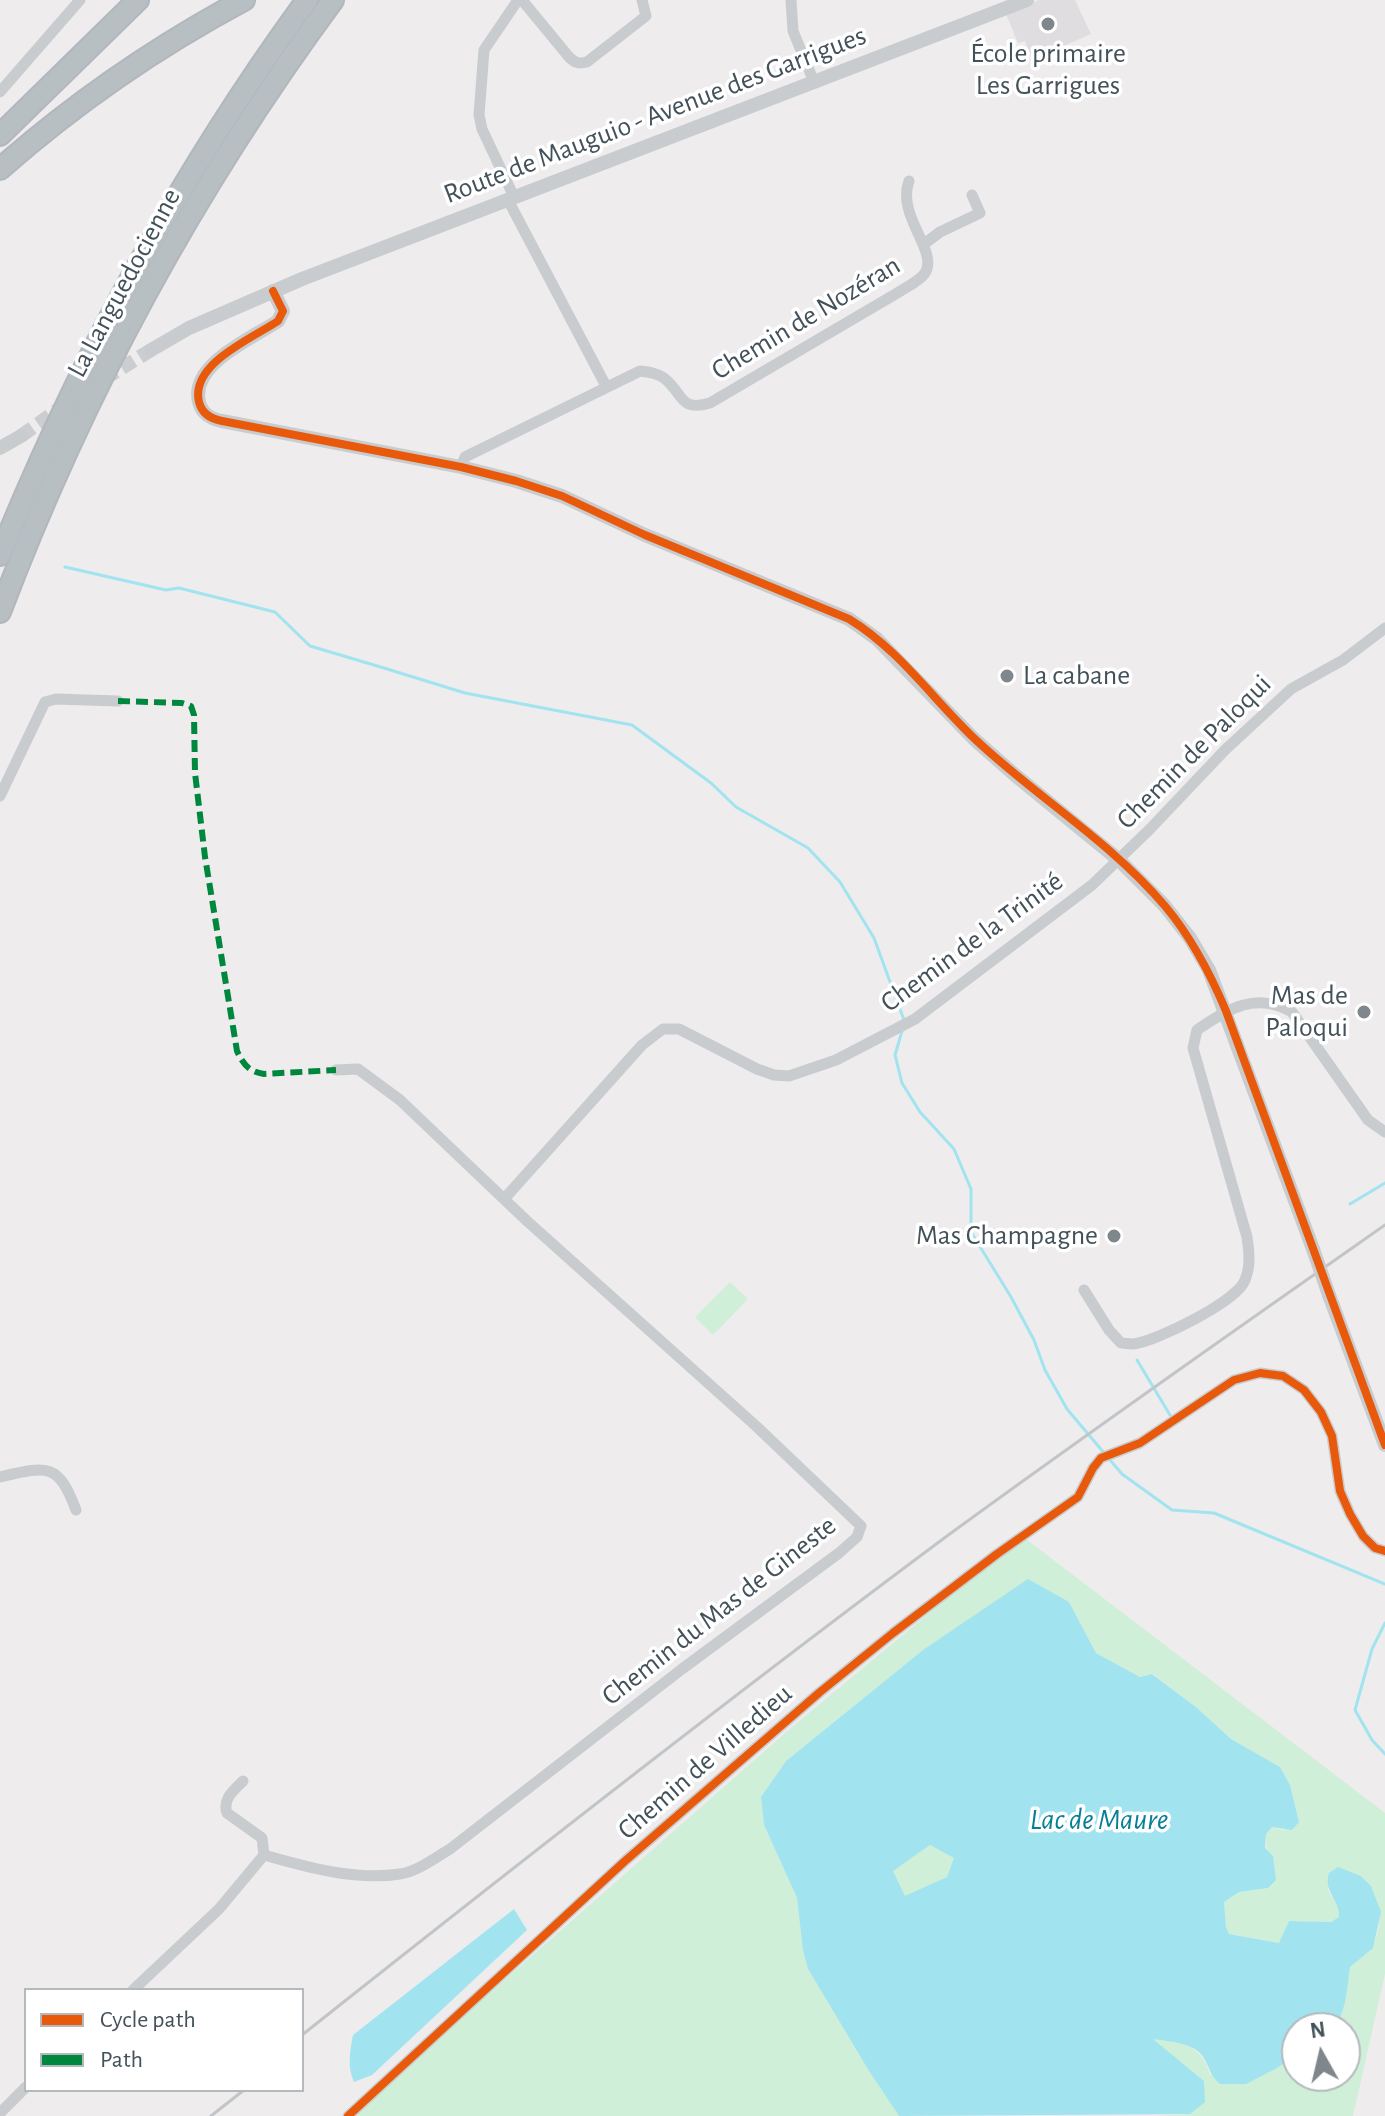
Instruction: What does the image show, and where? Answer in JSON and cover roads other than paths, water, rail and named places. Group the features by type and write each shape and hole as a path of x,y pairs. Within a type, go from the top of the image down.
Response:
{"highway":[{"path":"0,135 138,0"},
{"path":"0,169 117,76 244,0"},
{"name":"La Languedocienne","path":"0,555 53,433 133,274 230,113 307,0"},
{"name":"La Languedocienne","path":"0,612 72,441 158,273 245,127 333,0"}],"street":[{"path":"0,92 80,0"},
{"path":"606,386 511,198 482,129 479,115 484,50 520,0 569,57 581,64 646,16 642,0"},
{"path":"791,0 793,31 814,82"},
{"name":"Route de Mauguio - Avenue des Garrigues","path":"151,350 189,328 302,279 1027,0"},
{"name":"Chemin de Nozéran","path":"461,467 465,457 640,371 656,373 667,380 687,404 698,407 710,403 925,275 929,262 924,244 907,212 906,189 909,181"},
{"path":"924,244 940,232 980,213 972,195"},
{"path":"273,291 283,311 278,321 213,363 201,377 198,398 203,412 208,416 461,467 562,496 645,535 849,619 885,645 974,739 1119,860 1164,905 1190,938 1209,970 1226,1011 1385,1445"},
{"path":"0,448 21,436"},
{"name":"Chemin de Paloqui","path":"1119,860 1225,750 1291,689 1343,660 1385,628"},
{"path":"0,796 45,702 56,699 118,701"},
{"name":"Chemin de la Trinité","path":"505,1198 642,1045 663,1029 679,1029 774,1075 806,1073 915,1019 1092,885 1119,860"},
{"path":"1084,1290 1121,1343 1134,1344 1185,1324 1226,1302 1245,1283 1249,1259 1247,1237 1193,1048 1197,1030 1226,1011 1268,1001 1292,1012 1368,1120 1385,1132"},
{"path":"336,1070 358,1069 370,1077 400,1100 505,1198"},
{"name":"Chemin du Mas de Gineste","path":"264,1855 301,1866 371,1876 402,1874 421,1866 450,1849 857,1537 861,1526 812,1477 505,1198"},
{"name":"Chemin de Villedieu","path":"348,2116 625,1861 820,1692 997,1554 1078,1497 1093,1468 1105,1456 1140,1443 1234,1380 1260,1373 1283,1376 1304,1390 1321,1412 1332,1436 1340,1491 1350,1514 1363,1536 1375,1548 1385,1551"},
{"path":"0,1477 40,1469 59,1475 76,1510"},
{"path":"135,1988 219,1909 264,1855 262,1838 227,1813 224,1806 226,1799 243,1781"},
{"path":"0,2113 24,2089"}],"water":[{"name":"Lac de Maure","path":"1028,1579 1069,1602 1096,1653 1140,1677 1152,1674 1196,1707 1231,1739 1280,1767 1290,1785 1299,1822 1292,1830 1272,1827 1266,1834 1265,1848 1273,1856 1276,1880 1268,1888 1239,1892 1224,1902 1229,1934 1279,1943 1289,1921 1331,1922 1339,1917 1339,1911 1328,1880 1329,1873 1338,1867 1361,1876 1371,1886 1381,1912 1373,1948 1350,1967 1342,2012 1281,2012 1281,2065 1246,2084 1220,2084 1197,2051 1184,2044 1153,2039 1204,2081 1205,2102 1190,2114 899,2116 808,1969 797,1898 764,1825 761,1797 786,1761 923,1650","holes":["930,1845 954,1858 947,1877 905,1896 893,1871"]},
{"path":"514,1909 527,1930 372,2075 354,2082 350,2065 353,2035"}],"waterway":[{"path":"65,567 166,590 179,588 275,612 310,646 465,693 632,725 711,783 736,807 808,848 840,882 874,938 904,1020"},
{"path":"902,1031 895,1055 902,1083 920,1112 954,1149 971,1189 971,1232 1011,1297 1067,1409 1105,1454"},
{"path":"1350,1204 1385,1183"},
{"path":"1137,1360 1170,1415"},
{"path":"1110,1460 1122,1474 1172,1510 1214,1513 1385,1584"},
{"path":"1385,1623 1372,1649 1355,1710 1372,1740 1385,1754"}],"tunnel":[{"path":"104,379 151,350"},
{"path":"21,436 66,404"}],"railway":[{"path":"304,2033 623,1783 947,1536 1385,1225"},
{"path":"211,2116 241,2092"}],"place":[{"name":"École primaire Les Garrigues","path":"1048,24"},
{"name":"La cabane","path":"1007,676"},
{"name":"Mas de Paloqui","path":"1364,1012"},
{"name":"Mas Champagne","path":"1114,1236"}]}
